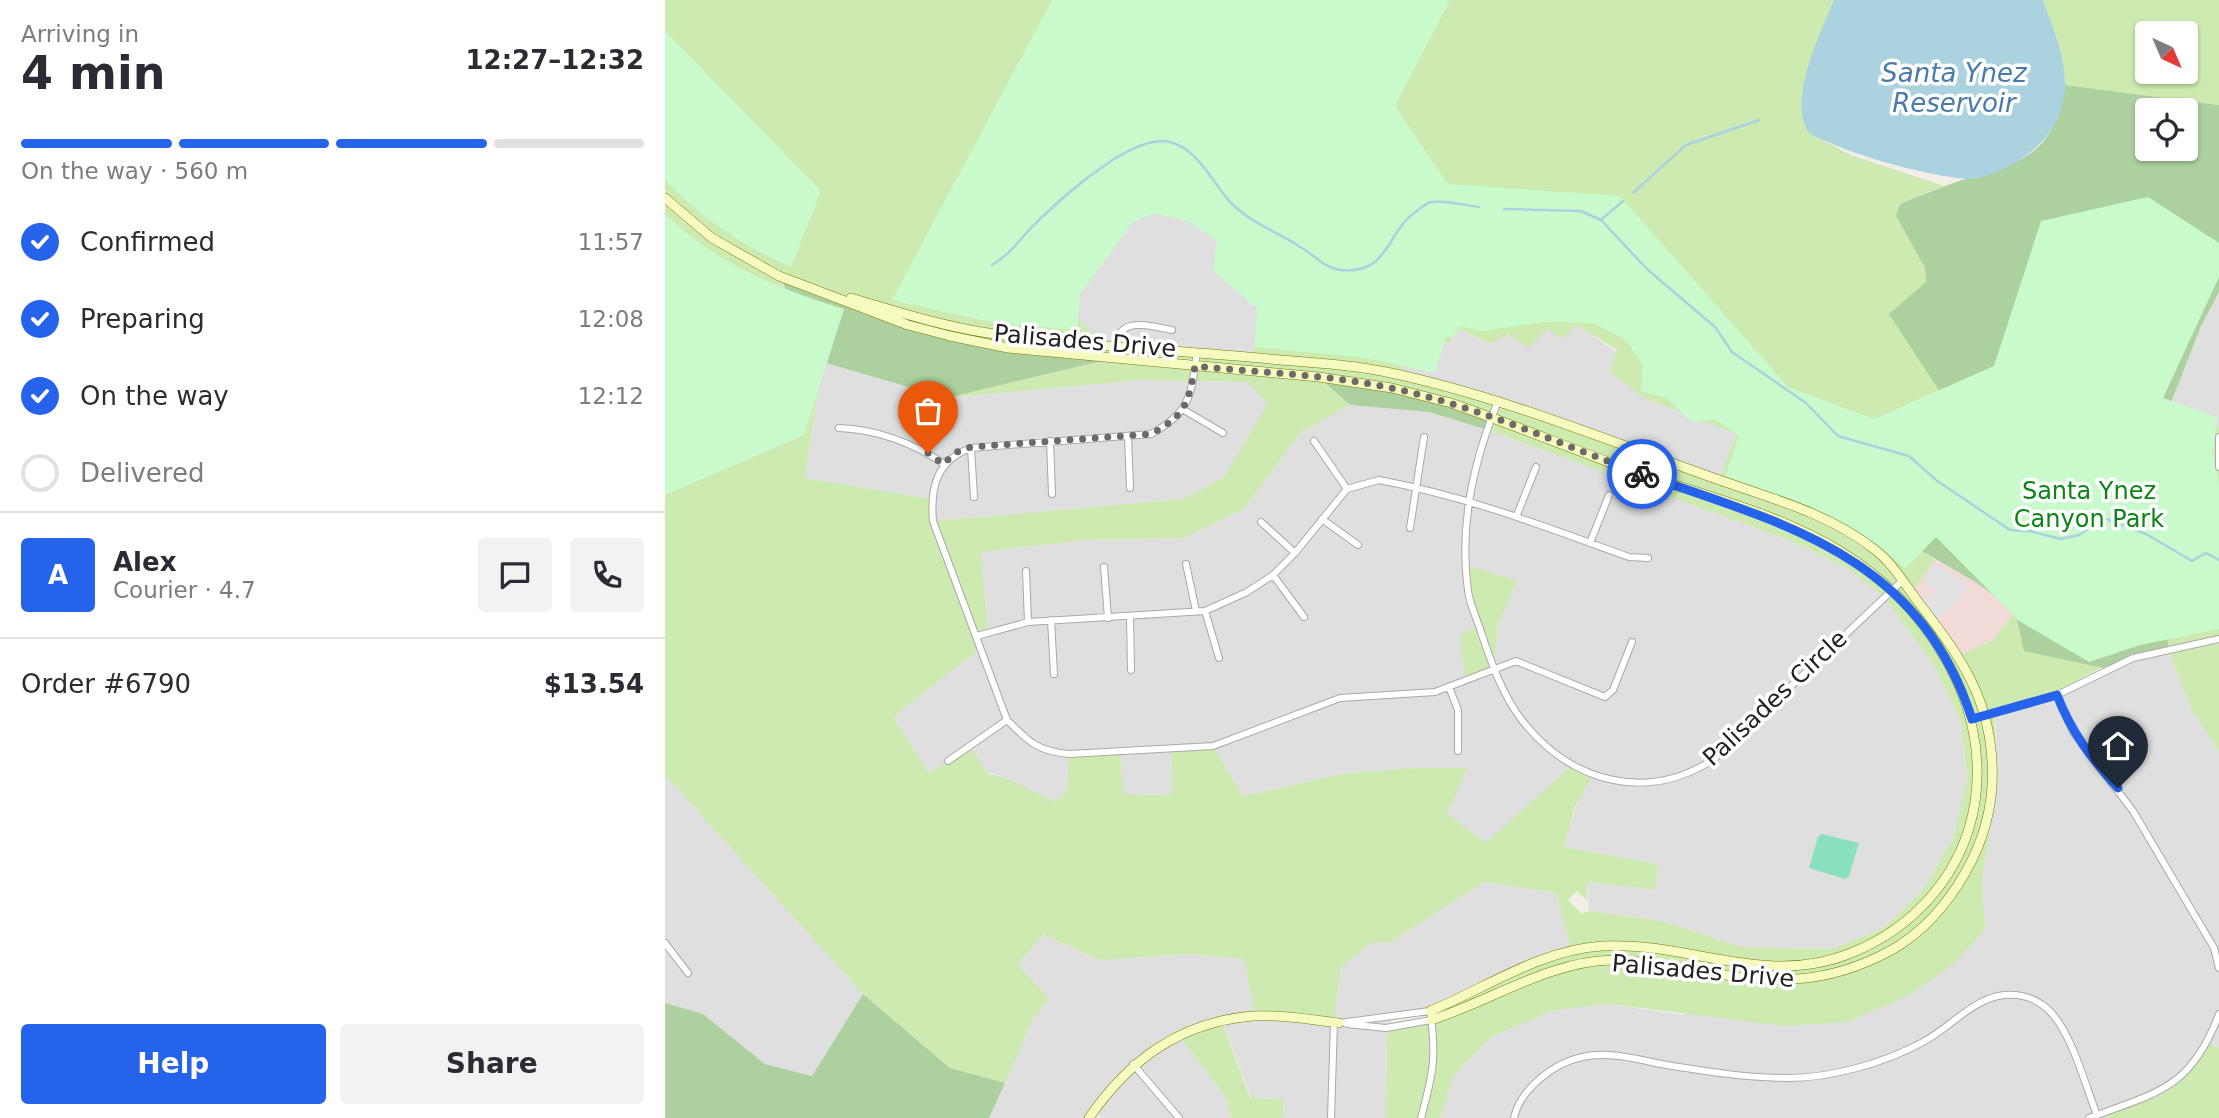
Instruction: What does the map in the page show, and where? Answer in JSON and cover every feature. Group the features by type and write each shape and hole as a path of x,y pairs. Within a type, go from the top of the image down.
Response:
{"street":[{"name":"Palisades Drive","path":"665,198 712,238 779,276 908,325 972,342 1008,348 1319,377 1392,388 1451,403 1812,536 1858,563 1890,591 1920,623 1949,665 1972,719 1978,762 1976,796 1966,836 1955,862 1916,914 1866,947 1833,960 1782,969 1639,947 1597,947 1554,955 1431,1016"},
{"name":"Palisades Drive","path":"779,276 888,309 975,330 1342,365 1395,374 1497,404 1642,453 1838,526 1877,550 1934,620 1972,677 1985,715 1991,751 1992,783 1987,816 1976,851 1947,900 1902,944 1885,955 1850,970 1807,981 1779,982 1631,961 1587,962 1431,1016 1386,1028 1255,1016 1222,1021 1169,1042 1133,1064 1089,1118"},
{"path":"1111,358 1113,344 1126,326 1134,323 1172,330"},
{"path":"1197,352 1190,396 1184,411 1172,423 1151,434 971,447 957,452 943,464 931,499 933,521 1007,720 1028,742 1047,752 1069,754 1213,746 1341,698 1435,692 1516,661 1605,697 1613,690 1632,642"},
{"path":"1392,388 1395,374"},
{"name":"Palisades Circle","path":"1497,404 1467,500 1468,593 1493,670 1521,719 1572,765 1619,781 1650,783 1689,775 1714,759 1903,580"},
{"path":"1184,411 1223,433"},
{"path":"839,428 857,429 918,447 943,464"},
{"path":"1128,436 1130,488"},
{"path":"1410,528 1414,486 1424,437"},
{"path":"2219,437 2219,467"},
{"path":"1051,441 1052,494"},
{"path":"1314,441 1347,489"},
{"path":"971,447 974,498"},
{"path":"1517,514 1536,467"},
{"path":"977,636 1028,622 1205,611 1247,592 1273,575 1295,553 1347,489 1379,480 1414,486 1517,514 1629,557 1648,558"},
{"path":"1590,543 1609,495"},
{"path":"1322,519 1358,545"},
{"path":"1261,522 1295,553"},
{"path":"1186,564 1196,611"},
{"path":"1104,567 1108,618"},
{"path":"1026,571 1028,622"},
{"path":"1273,575 1304,617"},
{"path":"1205,611 1219,658"},
{"path":"1130,617 1131,670"},
{"path":"1052,620 1054,674"},
{"path":"1972,719 2057,695 2133,658 2219,639"},
{"path":"1449,687 1458,710 1458,751"},
{"path":"2057,695 2073,732 2088,755 2133,811 2214,948 2219,968"},
{"path":"948,761 1007,720"},
{"path":"665,943 688,973"},
{"path":"1514,1118 1533,1086 1556,1068 1583,1056 1612,1055 1763,1078 1797,1078 1885,1058 1921,1043 1982,1002 2008,995 2020,995 2044,1006 2056,1020 2097,1115"},
{"path":"2089,1118 2157,1093 2178,1080 2209,1042 2219,1014"},
{"path":"1421,1118 1435,1068 1431,1016"},
{"path":"1331,1118 1336,1023"},
{"path":"1133,1064 1179,1118"}],"shaded area":[{"path":"1199,208 1268,312 1253,357 1101,343 1053,293 1123,212"},
{"path":"2219,292 2219,427 2167,413 2201,326"},
{"path":"1577,325 1739,436 1717,484 1401,376 1407,332 1453,338 1458,329 1491,344 1508,334"},
{"path":"822,362 947,398 1141,380 1248,382 1269,404 1224,477 1183,499 933,521 805,478"},
{"path":"1350,405 1429,412 1488,430 1799,544 1849,569 1884,596 1930,659 1961,721 1967,781 1953,838 1924,889 1884,928 1833,949 1742,947 1663,921 1589,911 1587,882 1655,890 1658,864 1563,847 1579,798 1486,843 1446,814 1466,768 1415,768 1346,773 1243,796 1213,746 1172,749 1172,795 1122,794 1120,752 1069,754 1067,789 1056,802 1007,778 948,761 929,773 893,717 981,648 977,636 988,632 981,552 1086,540 1183,538 1244,509 1301,432","holes":["1517,581 1498,625 1493,670 1479,626"]},
{"path":"1935,560 1978,583 2015,611 1993,640 1960,655 1932,611 1913,590"},
{"path":"1934,564 1964,580 1961,585 1967,589 1959,602 1952,603 1954,606 1936,619 1922,601 1937,591 1923,581"},
{"path":"2168,648 2191,708 2219,752 2219,1049 2210,1043 2197,1064 2178,1080 2089,1118 1441,1118 1452,1078 1490,1038 1551,1011 1608,1004 1682,1015 1985,929 1982,881 1998,778 1995,712 2056,694 2132,657"},
{"path":"665,775 863,994 812,1076 765,1064 703,1014 665,1003"},
{"path":"1484,882 1556,893 1571,951 1456,1000 1393,1018 1387,1028 1386,1118 1283,1118 1284,1099 1251,1098 1223,1022 1180,1037 1227,1099 1231,1118 1102,1118 1095,1111 1089,1118 989,1118 1033,1019 1049,999 1018,964 1043,934 1099,960 1190,954 1245,959 1334,1022 1341,968 1372,942 1389,943"}],"green space":[{"path":"665,0 1834,0 1825,23 1810,134 1851,155 1944,186 1900,205 1896,216 1925,268 1926,282 1974,444 1918,549 1935,560 1913,591 1960,655 1993,640 2015,611 2103,667 2056,692 1994,711 1998,778 1982,881 1985,929 1954,964 1907,996 1848,1022 1784,1026 1608,1004 1551,1011 1490,1038 1452,1078 1441,1118 1386,1118 1387,1028 1431,1020 1430,1011 1571,951 1556,893 1484,882 1389,943 1372,942 1341,968 1334,1022 1255,1016 1244,959 1190,954 1099,960 1043,934 1018,964 1049,999 1033,1019 1005,1083 950,1068 863,994 665,775","holes":["1149,197 1241,237 1268,312 1252,357 1101,343 1054,294","779,278 972,342 1112,359 947,398 1141,380 1247,382 1268,404 1224,477 1183,499 933,521 931,499 805,478 822,362","1577,325 1617,350 1610,372 1642,397 1736,434 1718,484 1482,398 1401,376 1407,333 1448,343 1459,329 1491,344 1508,334 1529,348 1547,329 1563,339","1321,378 1488,430 1799,544 1849,569 1883,596 1930,659 1961,721 1967,780 1953,838 1924,889 1884,928 1833,949 1742,947 1663,921 1589,911 1582,914 1568,900 1577,891 1587,901 1587,882 1656,890 1658,864 1564,847 1575,807 1593,775 1572,765 1486,843 1447,814 1467,768 1415,768 1346,773 1243,796 1213,746 1172,748 1171,795 1123,794 1120,752 1069,754 1067,789 1056,802 1007,778 988,774 970,746 929,773 893,717 981,648 977,636 988,633 981,552 1086,540 1183,538 1244,509 1301,432 1350,405"]},
{"name":"Santa Ynez Canyon Park","path":"1052,0 1450,0 1395,106 1448,184 1620,196 1788,387 1874,419 1994,366 2041,221 2148,197 2219,243 2219,277 2163,398 2217,417 2213,453 2219,485 2219,629 2140,645 2089,662 2019,621 1936,537 1905,569 1865,537 1820,512 1725,476 1739,436 1715,419 1691,422 1667,398 1641,391 1643,365 1626,340 1593,323 1544,322 1482,331 1459,326 1453,338 1446,336 1435,373 1366,358 1254,347 1257,308 1213,271 1217,241 1188,221 1153,213 1133,222 1080,294 1077,330 995,323 892,300"},
{"path":"2043,0 2219,0 2219,105 2198,102 2198,98 2165,98 2065,85 2064,69"},
{"path":"665,31 821,191 791,267 723,230 693,207 665,180"},
{"path":"2065,85 2165,98 2135,98 2135,161 2198,161 2198,102 2219,105 2219,292 2201,326 2167,413 2168,648 2103,668 2024,651 2015,611 1977,583 1918,549 1974,444 1889,314 1926,282 1925,268 1896,216 1900,204 2019,160 2032,152 2053,127"},
{"path":"665,214 705,247 726,260 795,293 844,309 804,435 665,495"},
{"path":"779,276 950,336 1115,358 947,398 822,362"},
{"path":"1319,377 1362,383 1491,418 1488,430 1429,412 1350,405"},
{"path":"2167,413 2219,427 2219,752 2191,708 2168,648"},
{"path":"1467,565 1517,581 1498,625 1493,670 1465,681 1460,635 1479,625 1468,593"},
{"path":"1822,834 1859,843 1849,876 1845,879 1809,868 1818,837"},
{"path":"863,994 950,1068 1005,1083 989,1118 665,1118 665,1003 703,1014 765,1064 812,1076"},
{"path":"1222,1021 1250,1098 1284,1099 1283,1118 1231,1118 1227,1099 1180,1037"},
{"path":"2210,1043 2219,1049 2219,1118 2089,1118 2172,1082 2186,1072"}],"water":[{"name":"Santa Ynez Reservoir","path":"1834,0 2043,0 2063,62 2065,83 2064,98 2054,125 2037,147 2013,164 1988,175 1968,179 1931,174 1887,163 1810,134 1803,121 1803,87 1814,49"}],"waterway":[{"path":"1633,193 1686,145 1759,120"},
{"path":"992,265 1006,255 1035,224 1083,181 1120,156 1155,142 1170,142 1190,152 1241,212 1335,269 1357,270 1369,266 1378,259 1407,219 1429,203 1449,202 1479,207"},
{"path":"1602,219 1623,201"},
{"path":"1504,209 1581,211 1601,220 1648,270 1715,327 1732,352 1806,403 1838,436 1909,456 1936,480 2010,530 2029,531 2061,539 2079,535 2104,518 2146,534 2192,561 2206,553 2219,560"}],"way so far":[{"path":"928,453 943,464 957,452 971,447 1151,434 1172,423 1184,411 1190,396 1195,366 1319,377 1392,388 1451,403 1642,474"}],"route":[{"path":"1642,474 1789,526 1841,551 1902,601 1920,623 1958,681 1972,719 2057,695 2073,732 2088,755 2118,788"}]}
